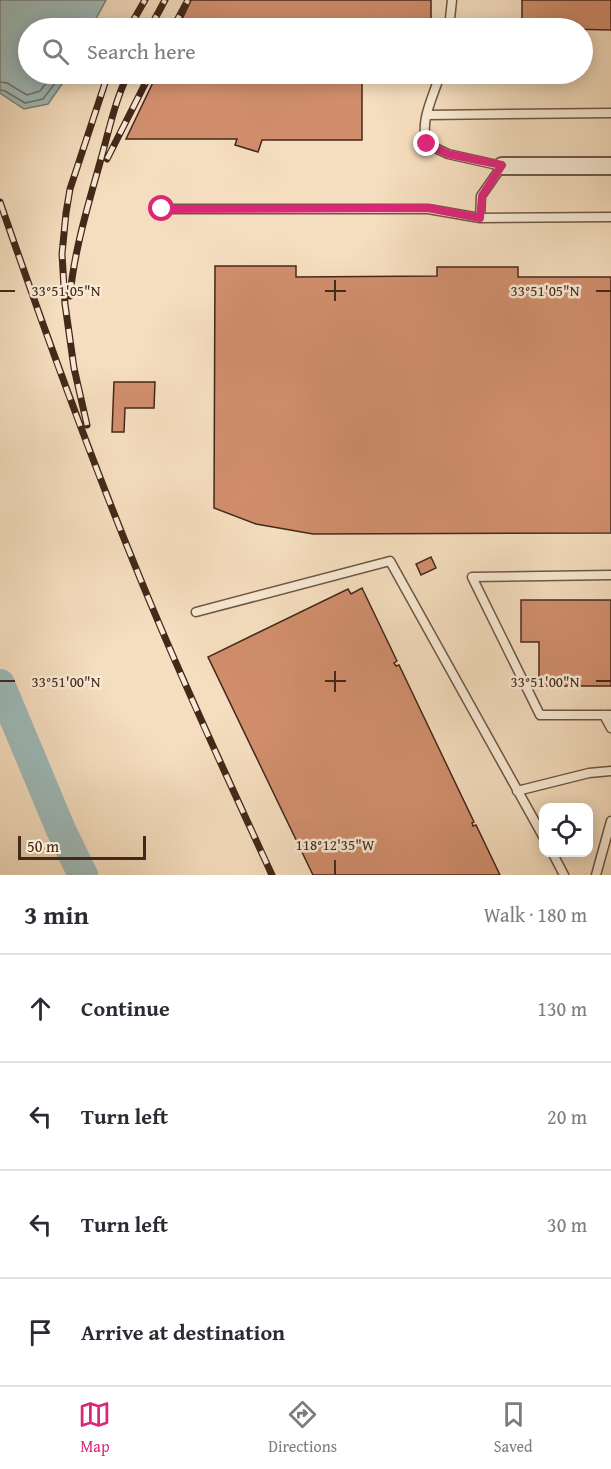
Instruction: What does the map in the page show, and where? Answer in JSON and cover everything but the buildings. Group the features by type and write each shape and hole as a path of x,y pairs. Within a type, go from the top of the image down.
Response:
{"street":[{"path":"502,165 611,166"}],"lane":[{"path":"450,18 452,0"},
{"path":"437,84 427,115 424,136 427,144 448,154 502,165 482,196 480,218"},
{"path":"427,115 611,113"},
{"path":"162,209 428,208 480,218 611,217"},
{"path":"196,612 390,561 539,831"},
{"path":"611,575 472,577 540,715 607,715 611,728"},
{"path":"517,791 589,773 611,771"},
{"path":"596,875 611,821"},
{"path":"555,857 564,875"}],"water":[{"path":"0,0 106,0 96,18 18,18 18,84 62,84 48,104 24,109 0,93"}],"waterway":[{"path":"0,684 61,830 83,875"}],"railway":[{"path":"135,18 145,0"},
{"path":"155,18 165,0"},
{"path":"178,18 188,0"},
{"path":"87,425 74,368 65,304 62,254 70,189 105,84"},
{"path":"70,296 86,214 123,84"},
{"path":"107,159 145,84"},
{"path":"0,202 113,512 183,680 272,875"}],"route":[{"path":"162,209 428,208 480,218 482,196 502,165 448,154 427,144"}]}
